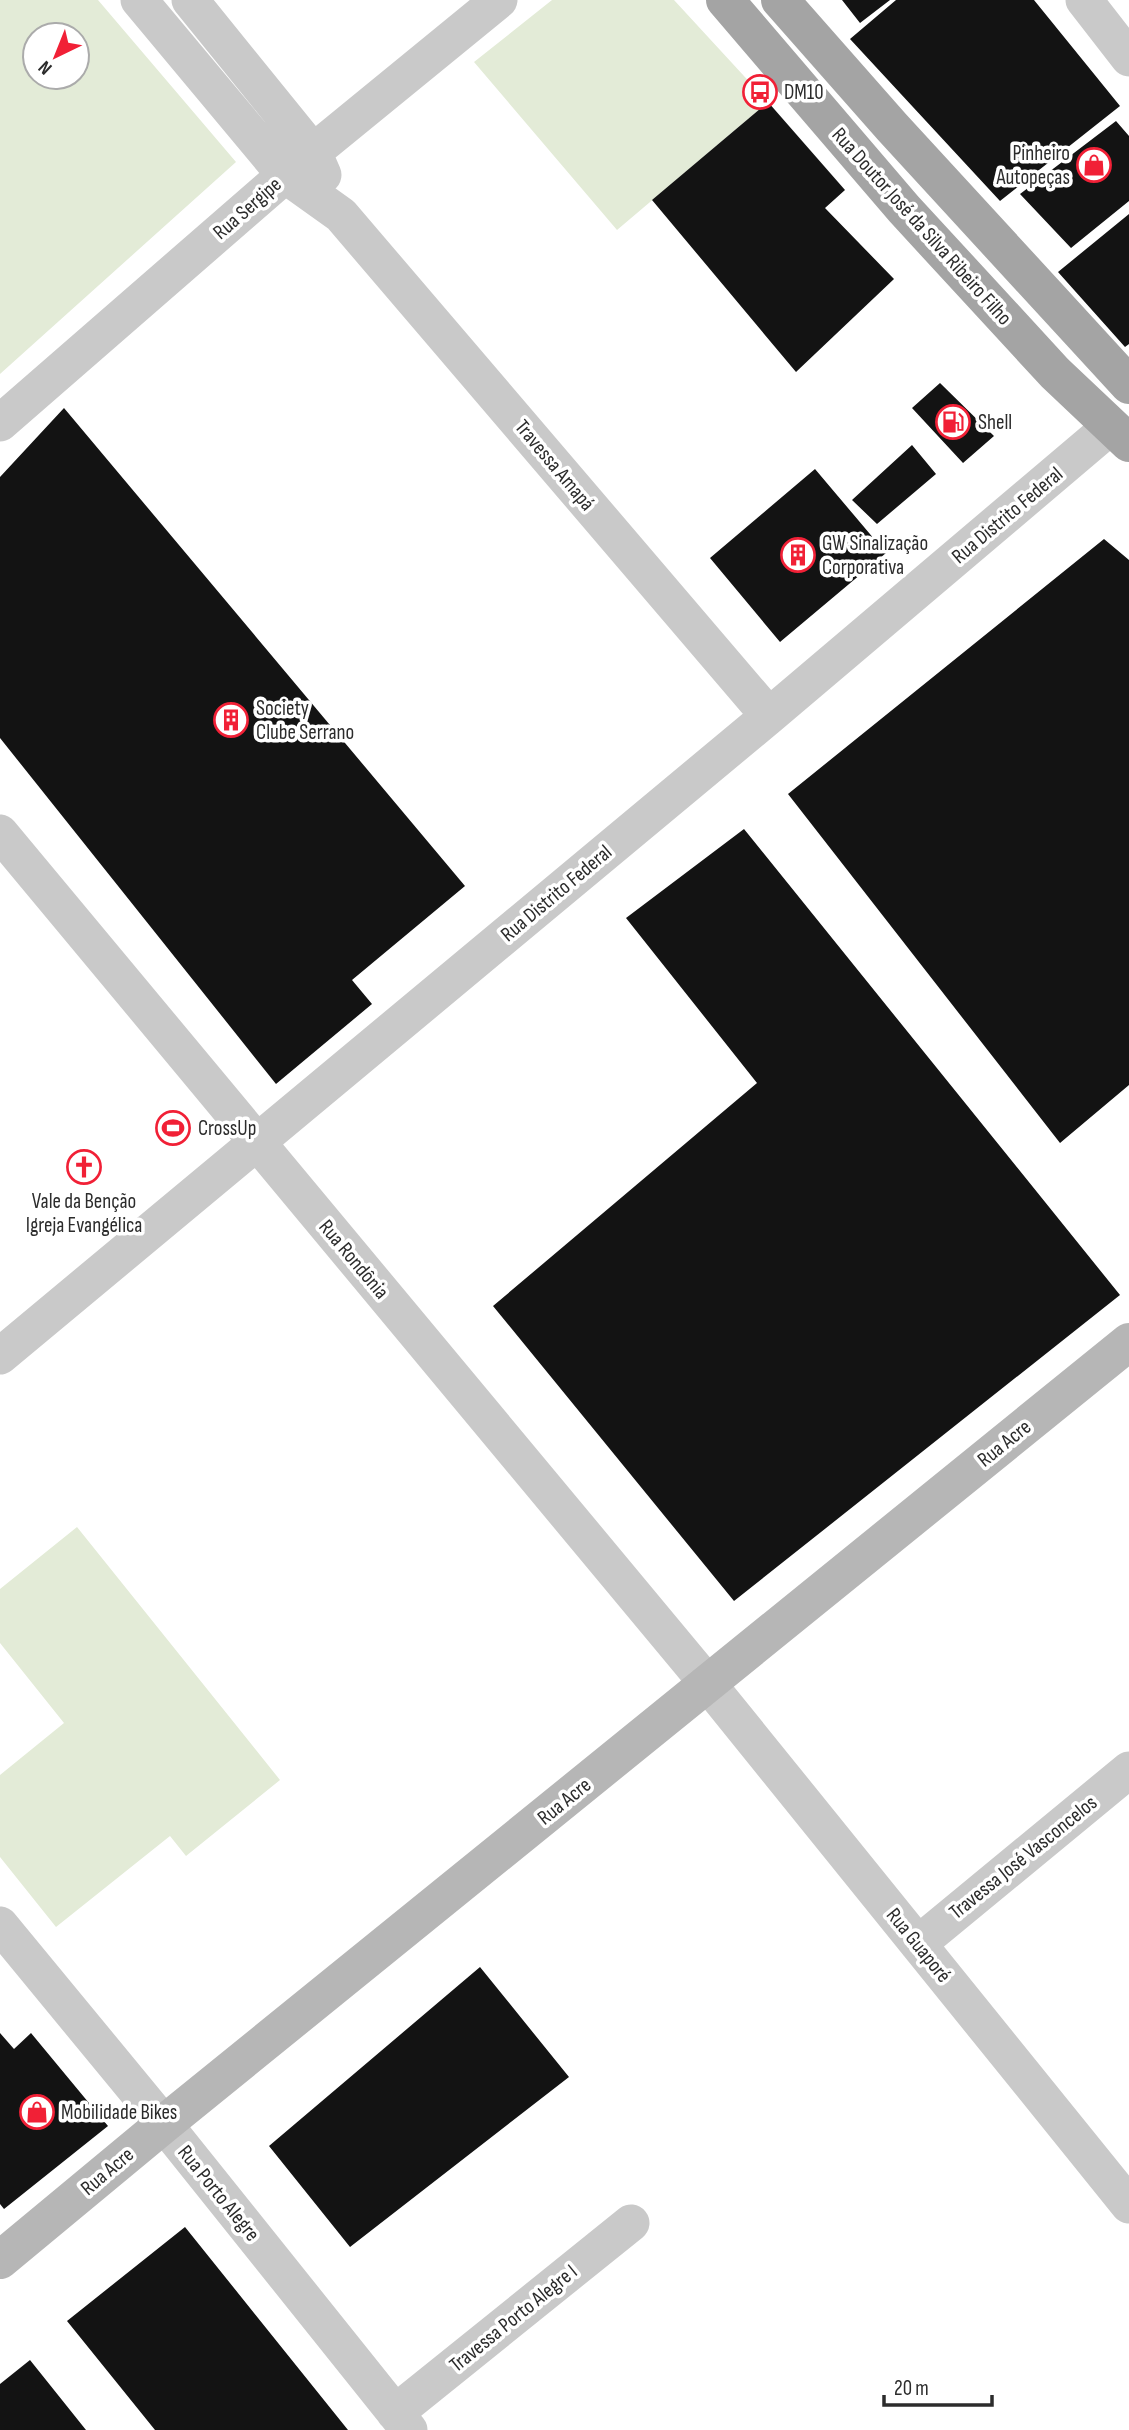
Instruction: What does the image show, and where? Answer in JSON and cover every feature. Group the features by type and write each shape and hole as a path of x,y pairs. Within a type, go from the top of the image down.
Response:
{"main road":[{"name":"Rua Doutor José da Silva Ribeiro Filho","path":"724,0 904,209 1055,373 1120,435"},
{"path":"780,0 892,127 1129,385"},
{"name":"Rua Acre","path":"0,2260 1129,1342"}],"street":[{"name":"Travessa Amapá","path":"139,0 285,175 341,215 769,716"},
{"name":"Travessa Amapá","path":"190,0 313,152 341,215"},
{"name":"Rua Sergipe","path":"0,422 285,175 499,0"},
{"path":"1084,0 1129,58"},
{"name":"Rua Distrito Federal","path":"5,1341 257,1142 769,716 1120,435"},
{"name":"Rua Rondônia","path":"0,833 708,1684"},
{"name":"Rua Guaporé","path":"708,1684 1126,2195"},
{"name":"Travessa José Vasconcelos","path":"918,1944 1129,1770"},
{"name":"Rua Porto Alegre","path":"0,1925 164,2124 402,2422"},
{"name":"Travessa Porto Alegre I","path":"402,2422 631,2223"}],"green space":[{"path":"0,0 98,0 236,162 0,374"},
{"path":"552,0 674,0 768,102 617,230 474,62"},
{"path":"77,1527 280,1780 186,1856 170,1836 56,1927 0,1857 0,1775 64,1723 0,1643 0,1589"}],"building":[{"path":"842,0 890,0 860,23"},
{"path":"896,0 1034,0 1120,106 1000,201 850,39"},
{"path":"768,102 845,190 825,208 894,279 796,372 652,200"},
{"name":"Pinheiro Autopeças","path":"1116,121 1129,136 1129,201 1071,248 1020,194"},
{"path":"1129,214 1129,344 1125,347 1058,272"},
{"name":"Shell","path":"940,383 994,436 963,463 912,408"},
{"path":"64,408 465,886 352,980 372,1004 276,1084 0,738 0,477"},
{"name":"Shell","path":"912,445 936,474 877,524 852,500"},
{"name":"GW Sinalização Corporativa","path":"815,469 886,553 780,642 710,558"},
{"path":"1104,539 1129,560 1129,1085 1060,1143 788,794"},
{"path":"744,829 1120,1295 734,1601 493,1306 757,1083 626,918"},
{"path":"480,1967 569,2077 350,2247 269,2146"},
{"path":"0,2033 14,2049 31,2033 108,2126 4,2209 0,2204"},
{"path":"185,2227 348,2430 155,2430 67,2321"},
{"path":"30,2360 86,2430 0,2430 0,2384"}],"place":[{"name":"DM10","path":"760,92"},
{"name":"Pinheiro Autopeças","path":"1094,165"},
{"name":"Shell","path":"953,422"},
{"name":"GW Sinalização Corporativa","path":"798,555"},
{"name":"Society Clube Serrano","path":"231,720"},
{"name":"CrossUp","path":"173,1128"},
{"name":"Vale da Benção Igreja Evangélica","path":"84,1167"},
{"name":"Mobilidade Bikes","path":"37,2112"}]}
